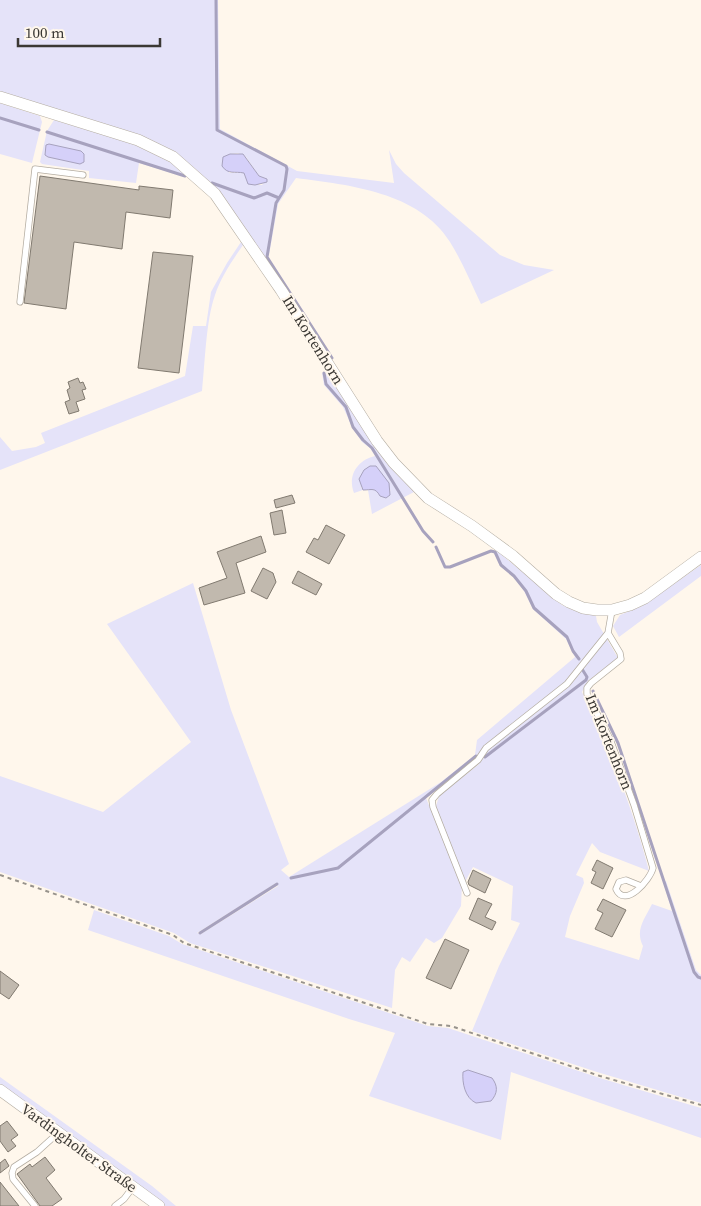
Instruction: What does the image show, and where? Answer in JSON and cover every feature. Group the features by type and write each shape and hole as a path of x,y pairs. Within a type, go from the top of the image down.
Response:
{"street":[{"name":"Im Kortenhorn","path":"0,97 138,140 173,157 215,194 281,290 377,441 394,463 428,498 472,526 506,551 556,594 569,602 597,610 612,610 645,598 701,557"},
{"name":"Vardingholter Straße","path":"0,1090 159,1206"}],"lane":[{"path":"20,302 35,169 84,175"},
{"path":"467,893 433,807 432,800 478,760 486,748 567,684 608,633 612,610"},
{"name":"Im Kortenhorn","path":"608,633 620,653 621,659 591,683 587,688 587,694 610,739 631,797 652,868 651,875 641,886"},
{"path":"34,1206 13,1178 14,1167 37,1152 59,1133"},
{"path":"115,1206 134,1187"}],"path":[{"path":"0,875 173,935 184,943 428,1024 451,1026 600,1076 701,1105"}],"shaded area":[{"path":"0,0 218,0 220,129 297,171 394,183 389,150 396,164 404,173 500,255 524,265 554,270 481,304 450,242 437,225 420,212 402,202 360,188 296,178 278,204 269,255 264,257 214,187 203,175 174,153 0,92","holes":["238,153 246,157 259,176 267,179 262,185 248,183 244,173 229,173 230,154"]},
{"path":"0,103 40,116 42,122 32,163 0,154"},
{"path":"54,120 106,135 157,154 186,174 185,177 139,163 136,183 89,178 89,171 42,164 40,162 47,131"},
{"path":"46,145 81,151 84,154 84,162 80,164 48,157 45,155"},
{"path":"230,154 243,154 259,176 267,179 267,182 255,185 248,184 244,173 229,172 224,169 222,166 223,157"},
{"path":"241,242 243,245 217,288 212,305 202,391 0,470 0,437 12,451 36,447 45,443 41,433 185,376 193,326 206,326 211,292"},
{"path":"322,373 327,374 384,459 414,492 372,514 368,490 377,491 380,496 391,490 361,487 363,490 354,493 352,486 353,474 359,465 375,456 353,429 343,407 324,385"},
{"path":"370,466 376,466 389,483 390,495 386,498 380,496 375,490 363,490 359,479 364,470"},
{"path":"496,550 562,605 596,616 597,622 618,658 588,681 582,692 620,780 636,825 649,871 600,852 592,843 576,875 583,878 584,883 570,916 565,937 639,960 643,946 640,930 652,904 672,911 663,882 666,881 696,970 701,975 701,1103 597,1072 472,1031 499,966 520,923 511,920 513,886 473,867 465,882 456,863 436,806 439,796 479,764 477,758 426,798 462,884 461,906 442,938 434,943 426,938 410,962 402,957 395,970 392,1008 190,943 174,933 0,872 0,776 103,812 191,742 107,624 193,583 231,710 289,864 281,870 289,877 441,782 475,755 477,740 575,657 566,639 533,609 514,577 500,566","holes":["276,883 278,886 201,934 197,933"]},
{"path":"701,565 701,576 619,637 613,626 620,615 642,606"},
{"path":"94,910 169,936 182,944 428,1026 448,1028 603,1079 701,1108 701,1138 511,1072 501,1140 369,1096 395,1033 88,930","holes":["464,1084 496,1086 495,1096 465,1090"]},
{"path":"468,1070 492,1078 496,1090 491,1101 476,1103 469,1098 465,1090 463,1076 463,1072"},
{"path":"0,1077 152,1186 176,1206 165,1206 0,1084"}],"building":[{"path":"40,176 139,190 139,186 173,190 170,218 126,212 122,249 74,242 66,309 24,303"},
{"path":"153,252 193,256 179,373 138,368"},
{"path":"78,378 80,383 83,382 86,389 82,390 85,399 76,402 79,411 69,414 65,402 70,400 67,390 70,388 68,382"},
{"path":"292,495 295,503 276,508 274,500"},
{"path":"282,510 286,533 274,535 270,513"},
{"path":"326,525 345,535 329,564 306,552 314,538 318,540"},
{"path":"261,536 266,552 236,563 245,593 204,605 199,588 227,578 217,552"},
{"path":"263,568 273,573 276,582 267,599 251,591"},
{"path":"298,571 322,584 316,595 292,583"},
{"path":"597,860 613,868 603,889 591,883 596,872 592,870"},
{"path":"473,870 491,879 485,893 469,885 468,882"},
{"path":"478,898 492,904 485,917 496,922 492,930 469,919"},
{"path":"603,899 626,910 612,937 595,929 603,913 597,910"},
{"path":"445,939 469,950 451,989 426,978"},
{"path":"0,971 19,985 9,999 0,993"},
{"path":"7,1121 18,1135 11,1140 16,1146 8,1152 0,1141 0,1126"},
{"path":"45,1157 55,1170 46,1178 62,1199 52,1206 40,1206 17,1174 30,1164 32,1167"},
{"path":"5,1159 9,1166 0,1173 0,1163"},
{"path":"0,1182 19,1206 0,1206"}],"waterway":[{"path":"216,0 217,130 286,166 284,190 276,203 267,257 332,358"},
{"path":"0,118 39,130"},
{"path":"47,132 185,176"},
{"path":"212,183 254,198 267,193 279,198"},
{"path":"324,373 326,384 346,407 353,427 372,448 423,531 433,542"},
{"path":"436,547 445,567 450,567 491,551 495,552 501,565 514,576 526,591 534,608 567,637 579,659"},
{"path":"485,757 586,680 587,677 582,669"},
{"path":"593,691 618,743 694,972 701,978"},
{"path":"291,878 338,868 476,756"},
{"path":"200,933 277,884"}]}
